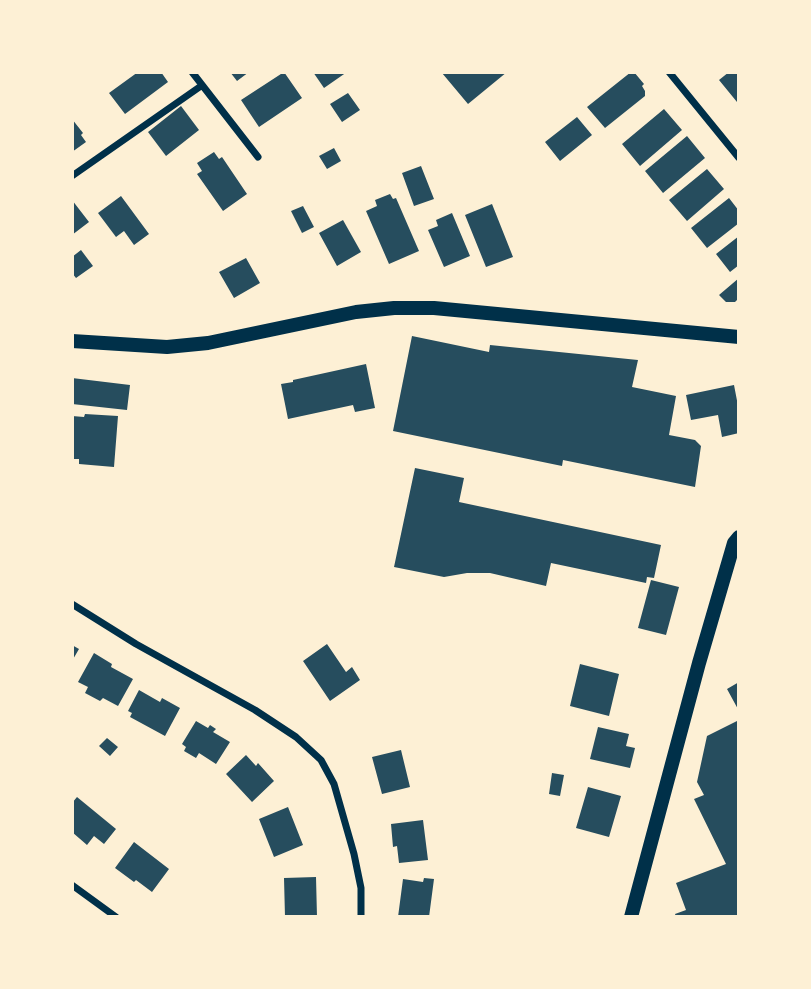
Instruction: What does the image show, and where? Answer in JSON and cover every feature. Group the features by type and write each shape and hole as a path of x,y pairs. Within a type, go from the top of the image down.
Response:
{"main road":[{"path":"72,341 167,347 208,343 318,320 394,308 434,308 739,337"},
{"path":"712,335 739,345"},
{"path":"631,917 699,663 734,543 739,537"}],"street":[{"path":"192,72 258,157"},
{"path":"669,72 739,158"},
{"path":"72,176 201,86"},
{"path":"72,604 136,644 255,710 296,737 321,760 334,784 354,854 361,888 362,917"},
{"path":"72,885 116,917"}],"building":[{"path":"138,72 161,72 168,82 125,114 109,93"},
{"path":"230,72 249,72 237,81"},
{"path":"284,72 302,98 259,127 241,100"},
{"path":"313,72 347,72 324,88"},
{"path":"507,72 468,104 442,73"},
{"path":"631,72 644,84 642,86 645,96 605,128 587,107"},
{"path":"729,72 739,72 737,102 719,80"},
{"path":"348,93 360,110 342,122 330,104"},
{"path":"181,106 199,130 166,156 148,132"},
{"path":"664,109 682,130 640,166 622,144"},
{"path":"577,117 592,135 560,161 545,142"},
{"path":"72,119 83,133 81,135 86,142 72,152"},
{"path":"687,136 705,158 663,193 645,171"},
{"path":"334,148 341,161 327,169 319,156"},
{"path":"214,152 219,159 222,157 247,194 223,211 197,174 202,171 197,163"},
{"path":"421,166 434,199 414,206 402,173"},
{"path":"707,169 724,189 687,221 669,200"},
{"path":"390,194 393,199 396,198 419,251 389,264 366,211 377,206 375,200"},
{"path":"121,196 149,234 134,245 124,231 116,237 98,213"},
{"path":"729,198 739,211 739,223 707,248 691,228"},
{"path":"72,200 89,222 72,235"},
{"path":"492,204 513,257 486,267 465,215"},
{"path":"303,206 314,227 302,233 291,211"},
{"path":"452,213 470,256 444,267 428,230 438,226 436,220"},
{"path":"343,220 361,252 337,266 319,233"},
{"path":"739,236 739,265 730,272 716,254"},
{"path":"81,250 93,266 76,278 72,273 72,257"},
{"path":"246,258 260,283 234,298 219,272"},
{"path":"739,278 739,298 735,302 726,302 719,295"},
{"path":"412,336 489,352 490,345 638,360 632,387 676,396 669,435 695,440 701,446 695,487 563,460 562,466 393,431"},
{"path":"366,364 375,408 355,412 353,405 288,419 281,384"},
{"path":"72,378 130,385 127,410 72,404"},
{"path":"734,385 739,411 739,433 722,437 718,415 691,420 686,395"},
{"path":"85,414 118,416 114,467 79,464 79,459 72,459 72,416 84,417"},
{"path":"415,468 464,478 459,502 661,545 654,578 647,577 646,583 551,563 546,586 490,573 444,577 394,567"},
{"path":"651,580 679,587 666,635 638,628"},
{"path":"327,644 346,672 352,667 360,680 330,701 303,661"},
{"path":"72,645 79,649 72,661"},
{"path":"94,653 112,664 111,667 133,679 118,706 85,693 88,687 78,682"},
{"path":"580,664 619,674 609,716 570,706"},
{"path":"739,682 739,711 727,689"},
{"path":"139,690 160,702 162,698 180,708 165,736 130,717 132,713 128,711"},
{"path":"739,720 739,917 676,917 675,914 686,910 676,883 726,864 694,799 704,795 697,782 707,736"},
{"path":"196,721 208,728 210,725 216,729 213,732 230,742 216,764 199,753 196,758 184,751 186,747 182,744"},
{"path":"598,727 629,734 626,746 635,748 630,768 590,759"},
{"path":"107,738 118,747 110,756 99,746"},
{"path":"401,750 410,787 382,794 372,757"},
{"path":"246,755 256,766 258,763 274,781 252,802 226,774"},
{"path":"552,773 564,775 560,796 549,794"},
{"path":"588,787 621,796 609,837 576,828"},
{"path":"77,797 116,829 104,844 94,836 87,845 72,832 72,803"},
{"path":"288,807 303,845 274,857 259,819"},
{"path":"423,820 428,860 399,863 397,846 393,847 391,824"},
{"path":"134,842 169,869 152,892 115,868"},
{"path":"316,877 317,917 285,917 284,878"},
{"path":"424,878 434,879 429,917 398,917 403,879 423,882"}]}
